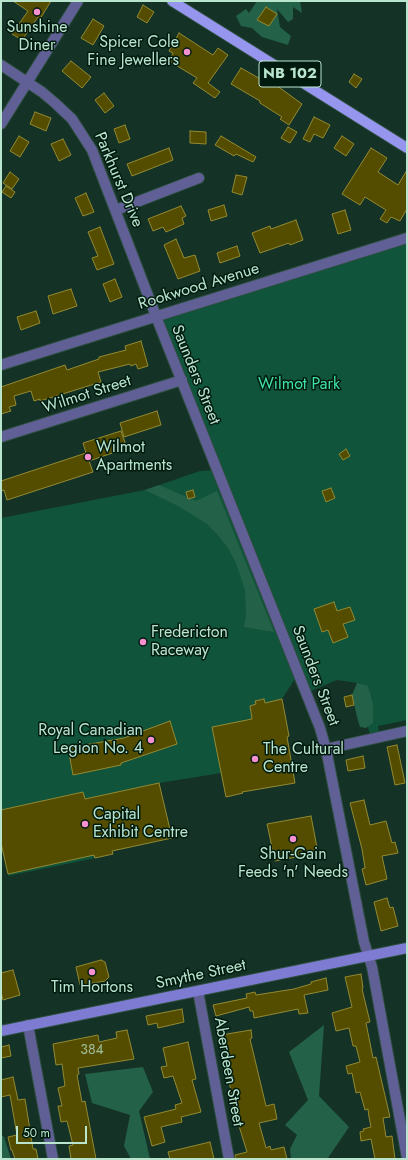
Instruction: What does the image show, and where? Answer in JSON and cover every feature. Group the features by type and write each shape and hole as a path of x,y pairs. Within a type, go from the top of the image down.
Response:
{"main road":[{"name":"NB 102","path":"172,1 407,148"},
{"name":"Smythe Street","path":"1,1031 407,948"}],"street":[{"path":"1,124 78,1"},
{"name":"Parkhurst Drive","path":"1,65 28,82 55,102 80,129 92,150 156,315"},
{"path":"116,210 199,178"},
{"name":"Rookwood Avenue","path":"1,365 156,315 407,238"},
{"name":"Saunders Street","path":"156,315 320,728 326,749 364,942 372,967 407,1158"},
{"name":"Wilmot Street","path":"1,437 182,380"},
{"path":"326,749 407,731"},
{"name":"Aberdeen Street","path":"198,991 229,1159"},
{"path":"28,1025 53,1159"}],"green space":[{"path":"257,1 300,1 302,13 293,7 293,19 288,22 277,9 280,27 291,36 288,45 262,37 252,28 241,26 236,16 246,9 249,13"},
{"name":"Wilmot Park","path":"407,238 407,720 378,726 380,737 371,739 357,683 337,680 306,693 298,674 282,699 265,703 264,699 256,701 256,704 250,706 252,719 221,773 159,783 85,799 83,792 1,810 1,518 145,490 200,471 217,470 156,315"},
{"path":"159,485 196,501 217,491 274,632 244,627 246,615 245,590 236,563 228,548 207,524 180,507 145,490"},
{"path":"357,683 368,686 373,704 373,723 366,728 360,727 352,695"},
{"path":"94,855 95,858 8,876 8,874"},
{"path":"324,1025 319,1096 349,1127 328,1158 330,1159 291,1159 290,1149 297,1135 285,1125 308,1100 289,1052"},
{"path":"143,1067 153,1092 139,1111 150,1159 131,1159 124,1146 130,1115 92,1103 85,1074"},
{"path":"1,1134 4,1137 11,1159 1,1159"}],"building":[{"path":"13,1 51,1 40,19 38,17 22,40 12,34 28,11"},
{"path":"143,5 154,12 147,23 137,17"},
{"path":"266,7 277,14 269,26 257,20"},
{"path":"93,19 104,26 93,45 81,38"},
{"path":"179,33 213,55 218,48 228,55 208,83 220,92 215,98 193,83 197,78 169,61 173,53 169,51"},
{"path":"71,61 91,77 82,88 62,71"},
{"path":"241,68 271,85 272,82 302,104 289,125 280,119 282,117 260,103 260,101 231,84"},
{"path":"354,74 362,79 356,88 349,82"},
{"path":"104,93 114,106 105,113 95,100"},
{"path":"35,112 51,118 46,131 30,124"},
{"path":"314,117 330,125 323,138 314,134 310,142 303,139"},
{"path":"125,125 130,139 119,143 114,129"},
{"path":"288,127 297,132 290,143 281,138"},
{"path":"190,131 206,132 206,144 190,143"},
{"path":"19,136 29,142 20,157 10,151"},
{"path":"221,136 256,157 253,162 236,154 234,156 215,145"},
{"path":"342,136 354,144 346,156 334,148"},
{"path":"63,139 71,155 59,161 51,144"},
{"path":"169,148 173,160 132,176 127,164"},
{"path":"371,148 387,158 378,172 398,185 407,170 407,209 400,221 391,217 387,223 380,219 386,210 365,197 360,205 342,194"},
{"path":"10,172 19,179 12,189 3,183"},
{"path":"236,175 247,177 242,195 232,192"},
{"path":"6,186 15,192 11,198 2,192"},
{"path":"86,193 94,212 83,216 75,198"},
{"path":"224,205 227,216 211,221 208,210"},
{"path":"181,206 186,216 182,218 184,224 166,232 163,227 153,231 148,219"},
{"path":"345,210 351,230 338,234 332,214"},
{"path":"296,220 303,240 260,253 252,233 270,226 271,229"},
{"path":"100,227 114,264 97,270 92,258 98,256 88,232"},
{"path":"176,239 184,258 195,255 200,271 178,279 164,245"},
{"path":"237,246 240,256 220,263 217,253"},
{"path":"115,279 122,297 110,302 103,284"},
{"path":"71,289 77,306 53,314 48,296"},
{"path":"36,311 40,323 21,330 17,317"},
{"path":"141,341 148,366 138,369 136,364 131,366 130,364 98,372 101,382 40,401 40,399 34,401 31,391 14,396 16,405 9,407 11,411 1,414 1,387 65,365 67,370 99,359 99,357 126,350 125,346"},
{"path":"157,411 161,425 124,437 120,423"},
{"name":"Wilmot Apartments","path":"121,431 127,448 89,461 93,472 7,500 4,490 1,491 1,481 86,453 83,443"},
{"path":"346,449 350,456 343,460 339,454"},
{"path":"331,488 335,498 326,502 322,491"},
{"path":"193,490 195,497 188,499 186,492"},
{"path":"334,602 337,611 350,607 355,620 343,624 348,637 333,643 328,630 322,632 314,609"},
{"path":"352,695 354,705 346,707 344,697"},
{"name":"The Cultural Centre","path":"264,699 265,703 282,699 289,736 287,737 295,783 242,792 243,793 226,797 212,727 252,719 250,706 256,704 255,701"},
{"path":"170,721 177,744 121,763 121,765 73,775 68,748 124,738"},
{"path":"397,745 405,783 395,785 387,747"},
{"path":"363,756 365,768 348,771 346,760"},
{"name":"Capital Exhibit Centre","path":"159,783 172,838 112,851 113,854 95,858 94,855 8,874 1,843 1,810 83,792 85,799"},
{"path":"364,800 370,825 386,821 392,843 395,842 398,853 382,856 387,879 366,885 362,869 365,868 362,849 350,803"},
{"name":"Shur-Gain Feeds 'n' Needs","path":"311,816 318,853 275,861 267,824"},
{"path":"387,898 390,908 393,907 398,926 381,931 374,902"},
{"name":"Tim Hortons","path":"101,960 105,962 109,977 105,981 80,985 76,967"},
{"path":"13,970 20,995 3,1000 1,992 1,973"},
{"path":"361,974 362,989 370,1022 366,1023 373,1058 376,1057 390,1117 383,1118 386,1137 392,1136 395,1159 375,1159 371,1139 361,1141 360,1132 364,1131 363,1129 371,1127 368,1109 365,1110 360,1092 356,1093 352,1073 348,1074 346,1066 360,1062 356,1046 353,1046 349,1028 336,1031 332,1013 352,1007 345,977"},
{"path":"326,978 328,990 304,995 308,1013 299,1014 298,1009 254,1018 253,1011 250,1011 249,1007 216,1016 213,1005 247,998 246,994 255,992 256,995 294,989"},
{"path":"182,1009 184,1022 158,1028 157,1023 148,1025 146,1016"},
{"path":"127,1030 134,1059 78,1068 79,1074 77,1075 82,1102 85,1101 96,1159 71,1159 69,1146 73,1145 67,1121 61,1122 58,1106 62,1106 58,1088 65,1086 62,1064 56,1065 53,1044 98,1035 99,1042 117,1038 116,1032"},
{"path":"251,1030 252,1038 250,1039 266,1106 274,1104 277,1119 259,1123 266,1148 270,1146 271,1150 284,1147 287,1159 235,1159 235,1155 247,1152 235,1113 228,1075 231,1074 221,1035"},
{"path":"188,1042 196,1079 192,1080 201,1112 181,1117 182,1122 161,1127 165,1142 152,1146 144,1117 176,1109 175,1105 182,1103 173,1076 164,1078 161,1067 167,1066 163,1048"},
{"path":"9,1045 11,1056 1,1058 1,1047"},
{"path":"13,1077 18,1100 25,1099 33,1149 36,1149 38,1159 15,1159 11,1150 8,1137 17,1135 10,1095 1,1097 1,1080"},
{"path":"210,1142 214,1159 170,1159 168,1152"}],"place":[{"name":"Sunshine Diner","path":"37,12"},
{"name":"Spicer Cole Fine Jewellers","path":"187,52"},
{"name":"Wilmot Apartments","path":"88,457"},
{"name":"Fredericton Raceway","path":"143,642"},
{"name":"Royal Canadian Legion No. 4","path":"151,740"},
{"name":"The Cultural Centre","path":"255,759"},
{"name":"Capital Exhibit Centre","path":"85,824"},
{"name":"Shur-Gain Feeds 'n' Needs","path":"293,839"},
{"name":"Tim Hortons","path":"92,972"}]}
